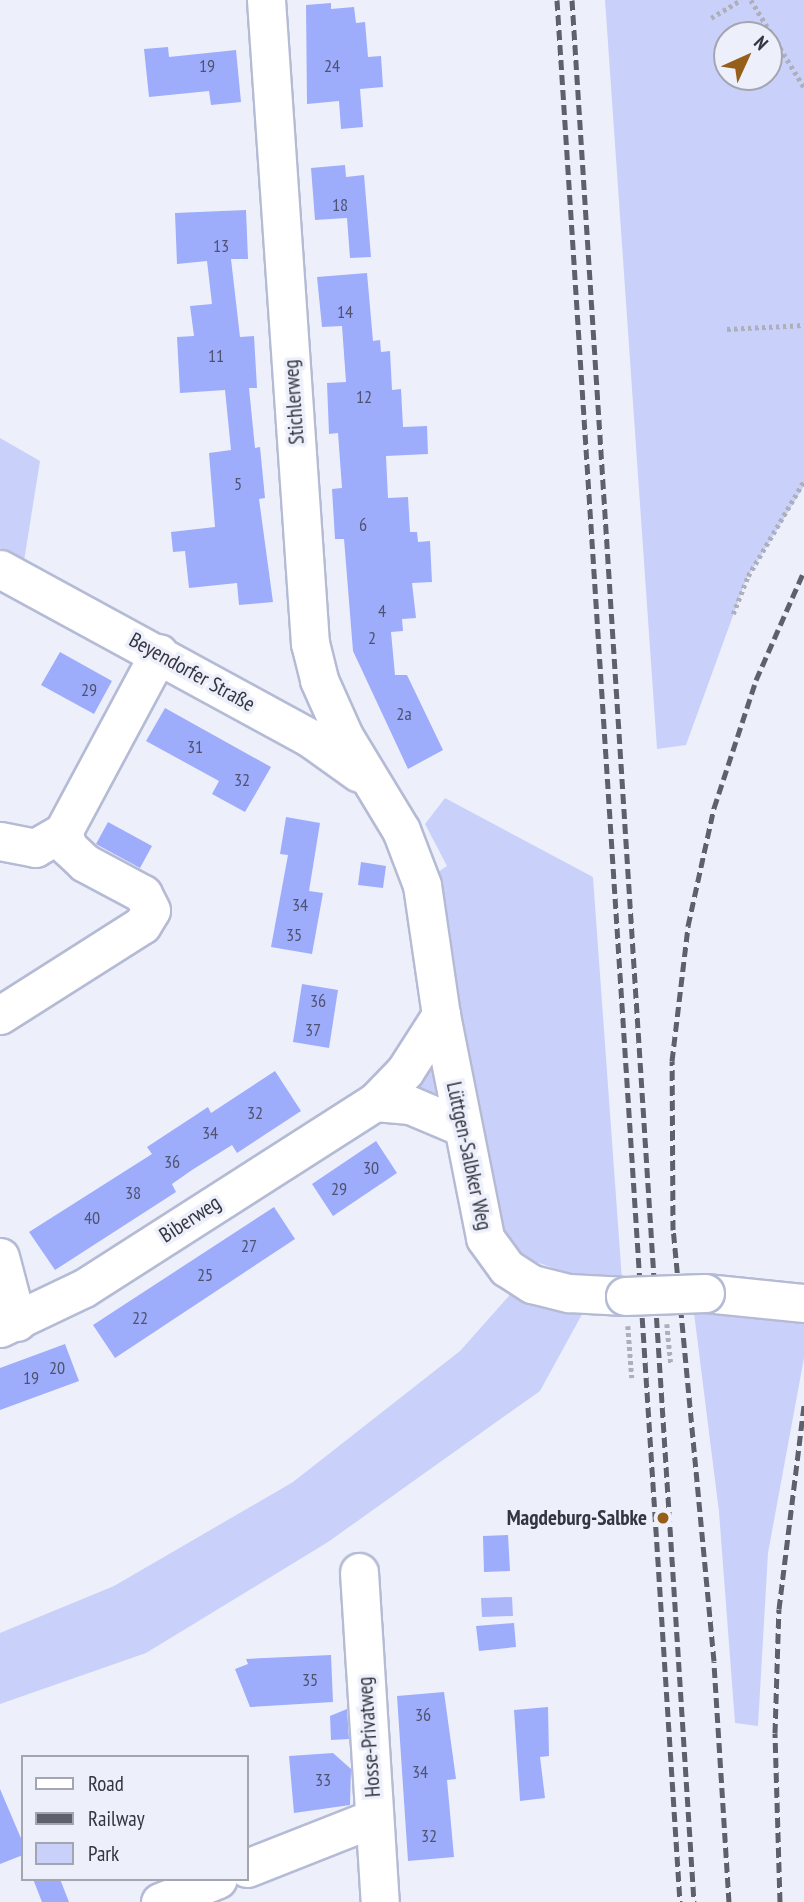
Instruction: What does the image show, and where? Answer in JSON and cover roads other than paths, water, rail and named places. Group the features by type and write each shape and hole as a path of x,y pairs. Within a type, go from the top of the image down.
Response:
{"street":[{"name":"Stichlerweg","path":"266,0 310,643 334,718 376,788"},
{"name":"Beyendorfer Straße","path":"0,569 159,653 310,738 376,788"},
{"path":"0,841 35,849 64,832 159,653"},
{"name":"Lüttgen-Salbker Weg","path":"376,788 401,830 422,885 434,940 441,1015 483,1230 501,1262 524,1280 555,1292 625,1296 705,1293 804,1303"},
{"path":"0,1016 142,925 151,911 143,894 85,863 68,847 64,832"},
{"name":"Biberweg","path":"8,1325 84,1288 375,1102 405,1071 441,1015"},
{"path":"375,1102 410,1105 462,1126"},
{"path":"0,1257 8,1325"},
{"name":"Hosse-Privatweg","path":"359,1572 380,1902"},
{"path":"248,1868 374,1818"},
{"path":"160,1902 213,1881"}],"railway":[{"path":"557,0 680,1902"},
{"path":"572,0 694,1902"},
{"path":"729,1902 714,1661 673,1230 672,1061 688,926 714,808 756,680 804,571"},
{"path":"780,1902 775,1733 779,1609 804,1406"}],"place":[{"name":"Magdeburg-Salbke","path":"663,1518"}]}
